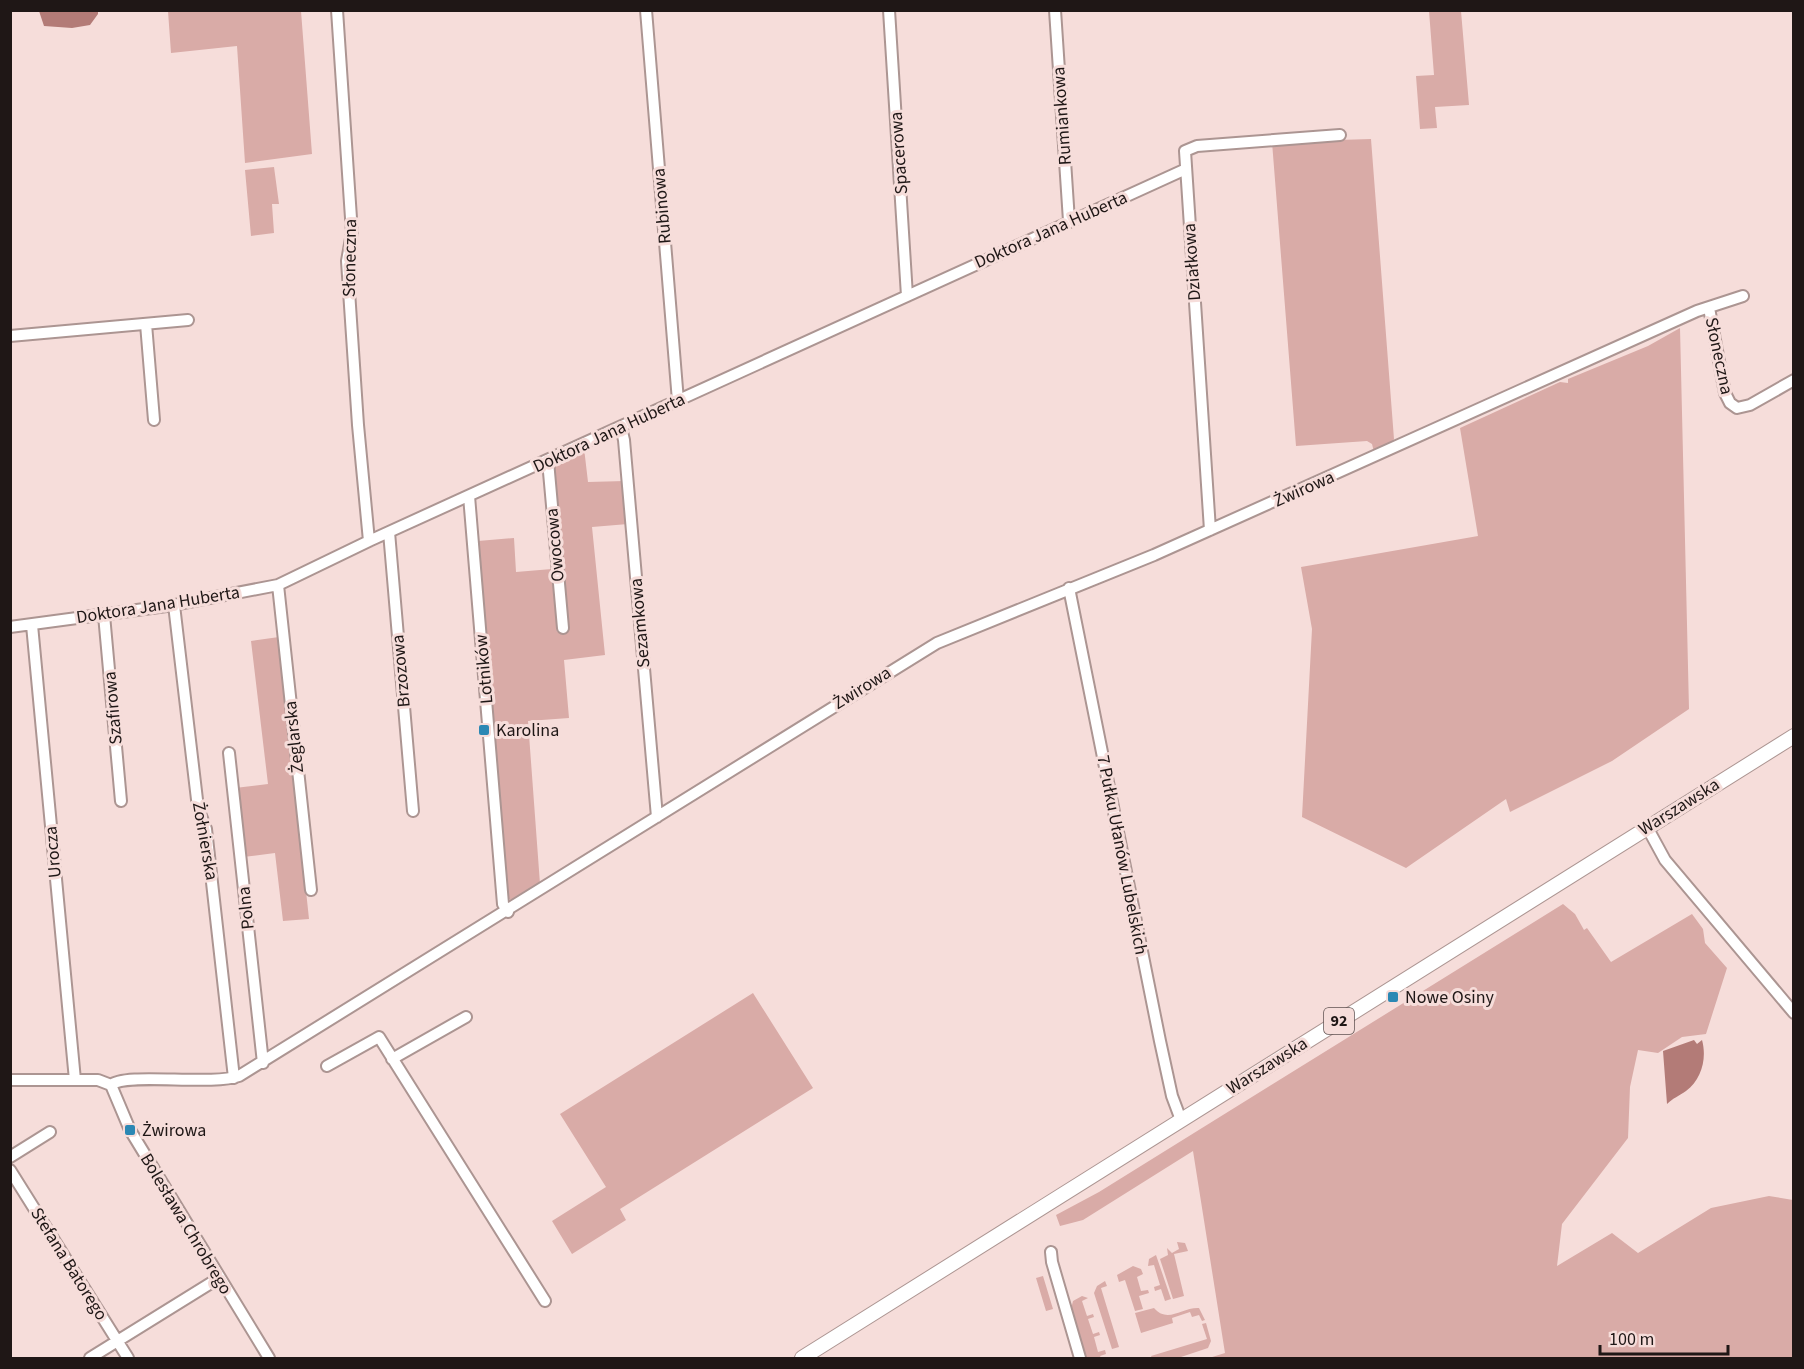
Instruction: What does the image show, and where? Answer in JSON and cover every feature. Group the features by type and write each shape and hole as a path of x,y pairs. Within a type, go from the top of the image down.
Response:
{"main road":[{"name":"Warszawska","path":"802,1359 1794,736"}],"street":[{"name":"Słoneczna","path":"337,10 352,233 346,261 369,541"},
{"name":"Rubinowa","path":"646,10 678,401"},
{"name":"Spacerowa","path":"889,10 908,296"},
{"name":"Rumiankowa","path":"1055,10 1069,221"},
{"name":"Działkowa","path":"1210,530 1185,151 1197,146 1340,135"},
{"name":"Doktora Jana Huberta","path":"10,627 174,605 278,585 369,541 1186,169"},
{"name":"Żwirowa","path":"10,1080 98,1080 111,1085 114,1082 132,1080 220,1081 234,1078 263,1063 508,912 929,648 1210,530 1709,308 1743,296"},
{"name":"Słoneczna","path":"1709,308 1725,393 1730,404 1737,408 1750,405 1794,380"},
{"path":"10,336 188,320"},
{"path":"146,324 154,420"},
{"name":"Sezamkowa","path":"621,428 624,440 657,818"},
{"name":"Owocowa","path":"548,461 563,628"},
{"name":"Lotników","path":"470,496 503,904 508,912"},
{"name":"Brzozowa","path":"389,532 413,811"},
{"name":"Żeglarska","path":"278,585 311,890"},
{"name":"7 Pułku Ułanów Lubelskich","path":"1069,588 1172,1096 1181,1120"},
{"name":"Żołnierska","path":"174,605 198,808 206,829 234,1078"},
{"name":"Szafirowa","path":"104,615 121,801"},
{"name":"Urocza","path":"32,625 75,1080"},
{"name":"Polna","path":"229,753 263,1063"},
{"path":"1647,827 1665,860 1794,1013"},
{"path":"392,1059 466,1017"},
{"path":"327,1066 379,1037 545,1301"},
{"name":"Bolesława Chrobrego","path":"111,1085 125,1121 269,1359"},
{"path":"10,1157 50,1132"},
{"name":"Stefana Batorego","path":"10,1170 128,1359"},
{"path":"1051,1252 1080,1359"},
{"path":"90,1359 219,1278"}],"shaded area":[{"path":"39,11 98,11 98,14 90,25 72,28 44,26"},
{"path":"168,11 301,11 312,154 245,163 237,46 171,53"},
{"path":"1429,11 1461,11 1469,105 1435,107 1437,128 1420,129 1416,76 1434,75"},
{"path":"1371,139 1394,439 1391,445 1374,452 1372,444 1367,441 1296,446 1272,142"},
{"path":"274,167 279,204 272,204 274,233 251,236 245,170"},
{"path":"1680,328 1689,709 1612,761 1510,812 1506,799 1406,868 1302,817 1312,629 1301,567 1478,536 1460,428 1560,382 1568,383 1568,379 1648,346"},
{"path":"584,448 588,482 625,481 628,524 592,527 605,655 564,660 569,718 528,721 540,884 513,901 507,898 478,541 514,538 516,572 552,569 557,632 567,631 554,468 557,461"},
{"path":"279,637 309,919 283,921 275,853 243,857 235,788 268,784 251,641"},
{"path":"1563,904 1575,914 1584,930 1587,928 1611,962 1692,914 1703,929 1705,943 1727,968 1706,1034 1682,1037 1658,1053 1638,1050 1630,1087 1628,1138 1562,1224 1557,1266 1612,1233 1638,1253 1711,1208 1769,1196 1793,1200 1793,1358 1209,1358 1225,1353 1193,1151 1083,1220 1060,1226 1056,1215 1099,1192"},
{"path":"753,993 813,1088 620,1209 626,1220 572,1254 552,1221 606,1187 560,1114"},
{"path":"1694,1040 1697,1044 1702,1040 1704,1054 1702,1068 1691,1086 1667,1104 1663,1051"},
{"path":"1177,1242 1185,1243 1188,1251 1174,1254 1184,1296 1173,1299 1160,1259 1168,1255 1167,1248 1172,1253 1179,1249"},
{"path":"1156,1255 1171,1299 1165,1301 1161,1289 1155,1291 1154,1287 1160,1285 1154,1265 1148,1266 1149,1259"},
{"path":"1133,1266 1141,1269 1143,1274 1137,1277 1141,1291 1148,1290 1149,1293 1139,1296 1143,1309 1135,1311 1125,1280 1119,1282 1117,1275"},
{"path":"1043,1276 1053,1309 1046,1311 1036,1278"},
{"path":"1105,1281 1107,1286 1101,1288 1119,1347 1112,1349 1094,1293 1097,1286"},
{"path":"1082,1296 1088,1298 1082,1301 1087,1316 1093,1314 1094,1317 1088,1319 1093,1334 1099,1332 1100,1335 1094,1337 1098,1352 1105,1350 1106,1354 1100,1356 1101,1358 1085,1358 1071,1309 1073,1301"},
{"path":"1154,1308 1159,1313 1170,1315 1199,1308 1205,1320 1202,1321 1199,1315 1192,1317 1190,1312 1172,1318 1173,1323 1141,1333 1135,1313"},
{"path":"1206,1323 1211,1341 1208,1348 1178,1358 1152,1358 1151,1356 1207,1339 1202,1324"}],"place":[{"name":"Karolina","path":"484,730"},
{"name":"Nowe Osiny","path":"1393,997"},
{"name":"Żwirowa","path":"130,1130"}]}
